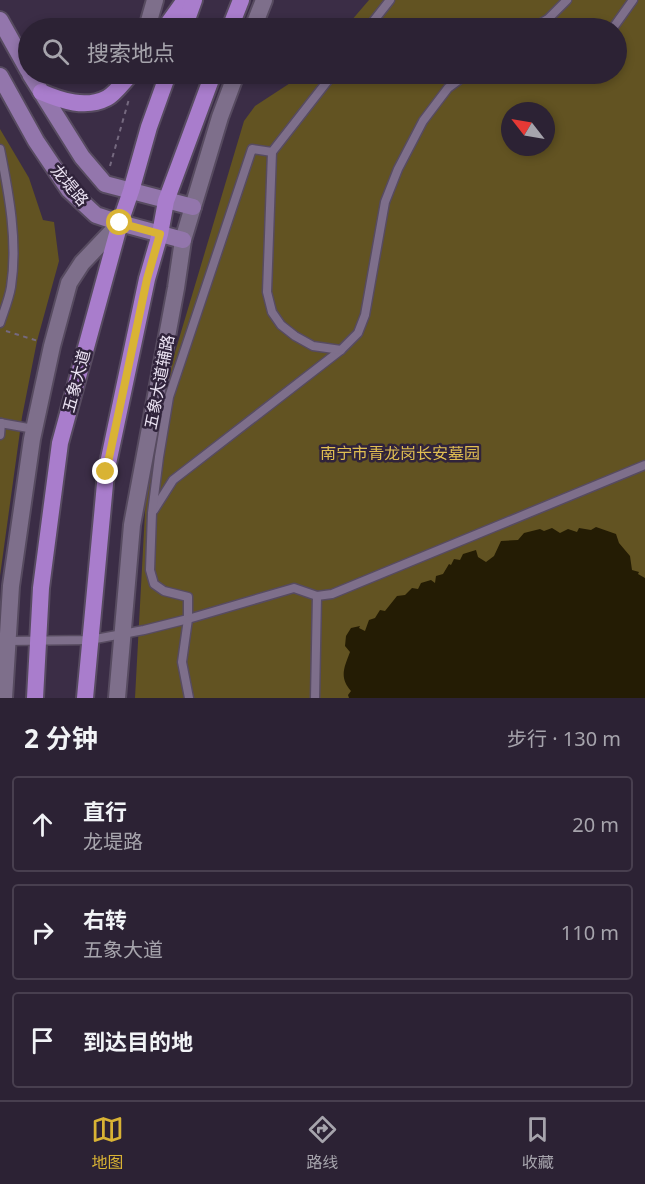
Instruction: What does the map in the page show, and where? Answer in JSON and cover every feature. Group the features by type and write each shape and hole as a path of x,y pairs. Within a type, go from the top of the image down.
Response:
{"main road":[{"path":"172,18 185,0"},
{"path":"188,18 194,0"},
{"path":"234,18 241,0"},
{"name":"龙堤路","path":"0,20 18,52"},
{"name":"龙堤路","path":"0,76 36,141 69,190 96,215 183,240"},
{"name":"龙堤路","path":"36,84 82,158 105,184 193,207"},
{"path":"41,92 63,101 87,104 108,98 121,84"},
{"name":"五象大道","path":"35,698 41,588 60,443 120,223 164,84"},
{"path":"85,698 106,472 166,201 209,84"}],"street":[{"path":"150,18 155,0"},
{"path":"257,18 264,0"},
{"name":"五象大道辅路","path":"117,698 132,525 183,240 232,84"},
{"path":"4,698 4,641 11,586 34,429 52,346 69,283 82,263 120,223"}],"lane":[{"path":"376,18 390,0"},
{"path":"549,18 567,0"},
{"path":"620,18 633,0"},
{"path":"325,84 272,152 267,292 272,312 281,325 295,336 313,346 341,350"},
{"path":"152,513 173,480 341,350 358,333 365,315 385,202 398,169 423,121 453,84"},
{"path":"0,150 8,190 13,248 11,288 0,323"},
{"path":"189,698 182,663 188,619 188,597 164,591 154,584 150,570 152,513 169,397 252,150 272,152"},
{"path":"0,435 1,423 34,429"},
{"path":"4,641 90,640 188,619 294,588 317,596 332,594 645,465"},
{"path":"315,698 317,596"}],"path":[{"path":"0,329 52,346"}],"green space":[{"name":"南宁市青龙岗长安墓园","path":"369,0 645,0 645,698 135,698 147,475 167,379 244,121 255,106 289,84 627,84 627,18 354,18"},
{"path":"0,129 29,178 43,220 54,222 59,261 37,341 22,417 0,576"}],"shaded area":[{"path":"596,527 616,534 619,543 630,556 632,570 639,572 638,574 645,578 645,698 349,698 351,691 344,677 350,652 345,646 346,636 351,628 360,626 359,628 365,631 369,620 375,618 380,610 385,611 397,596 405,595 412,588 418,589 421,583 431,580 435,583 436,576 443,574 454,559 460,560 463,554 476,550 478,557 486,562 494,556 501,541 518,540 524,533 552,528 560,533 568,529 577,532 579,528 591,530"}],"route":[{"path":"106,472 147,279 160,234 120,223"}]}
